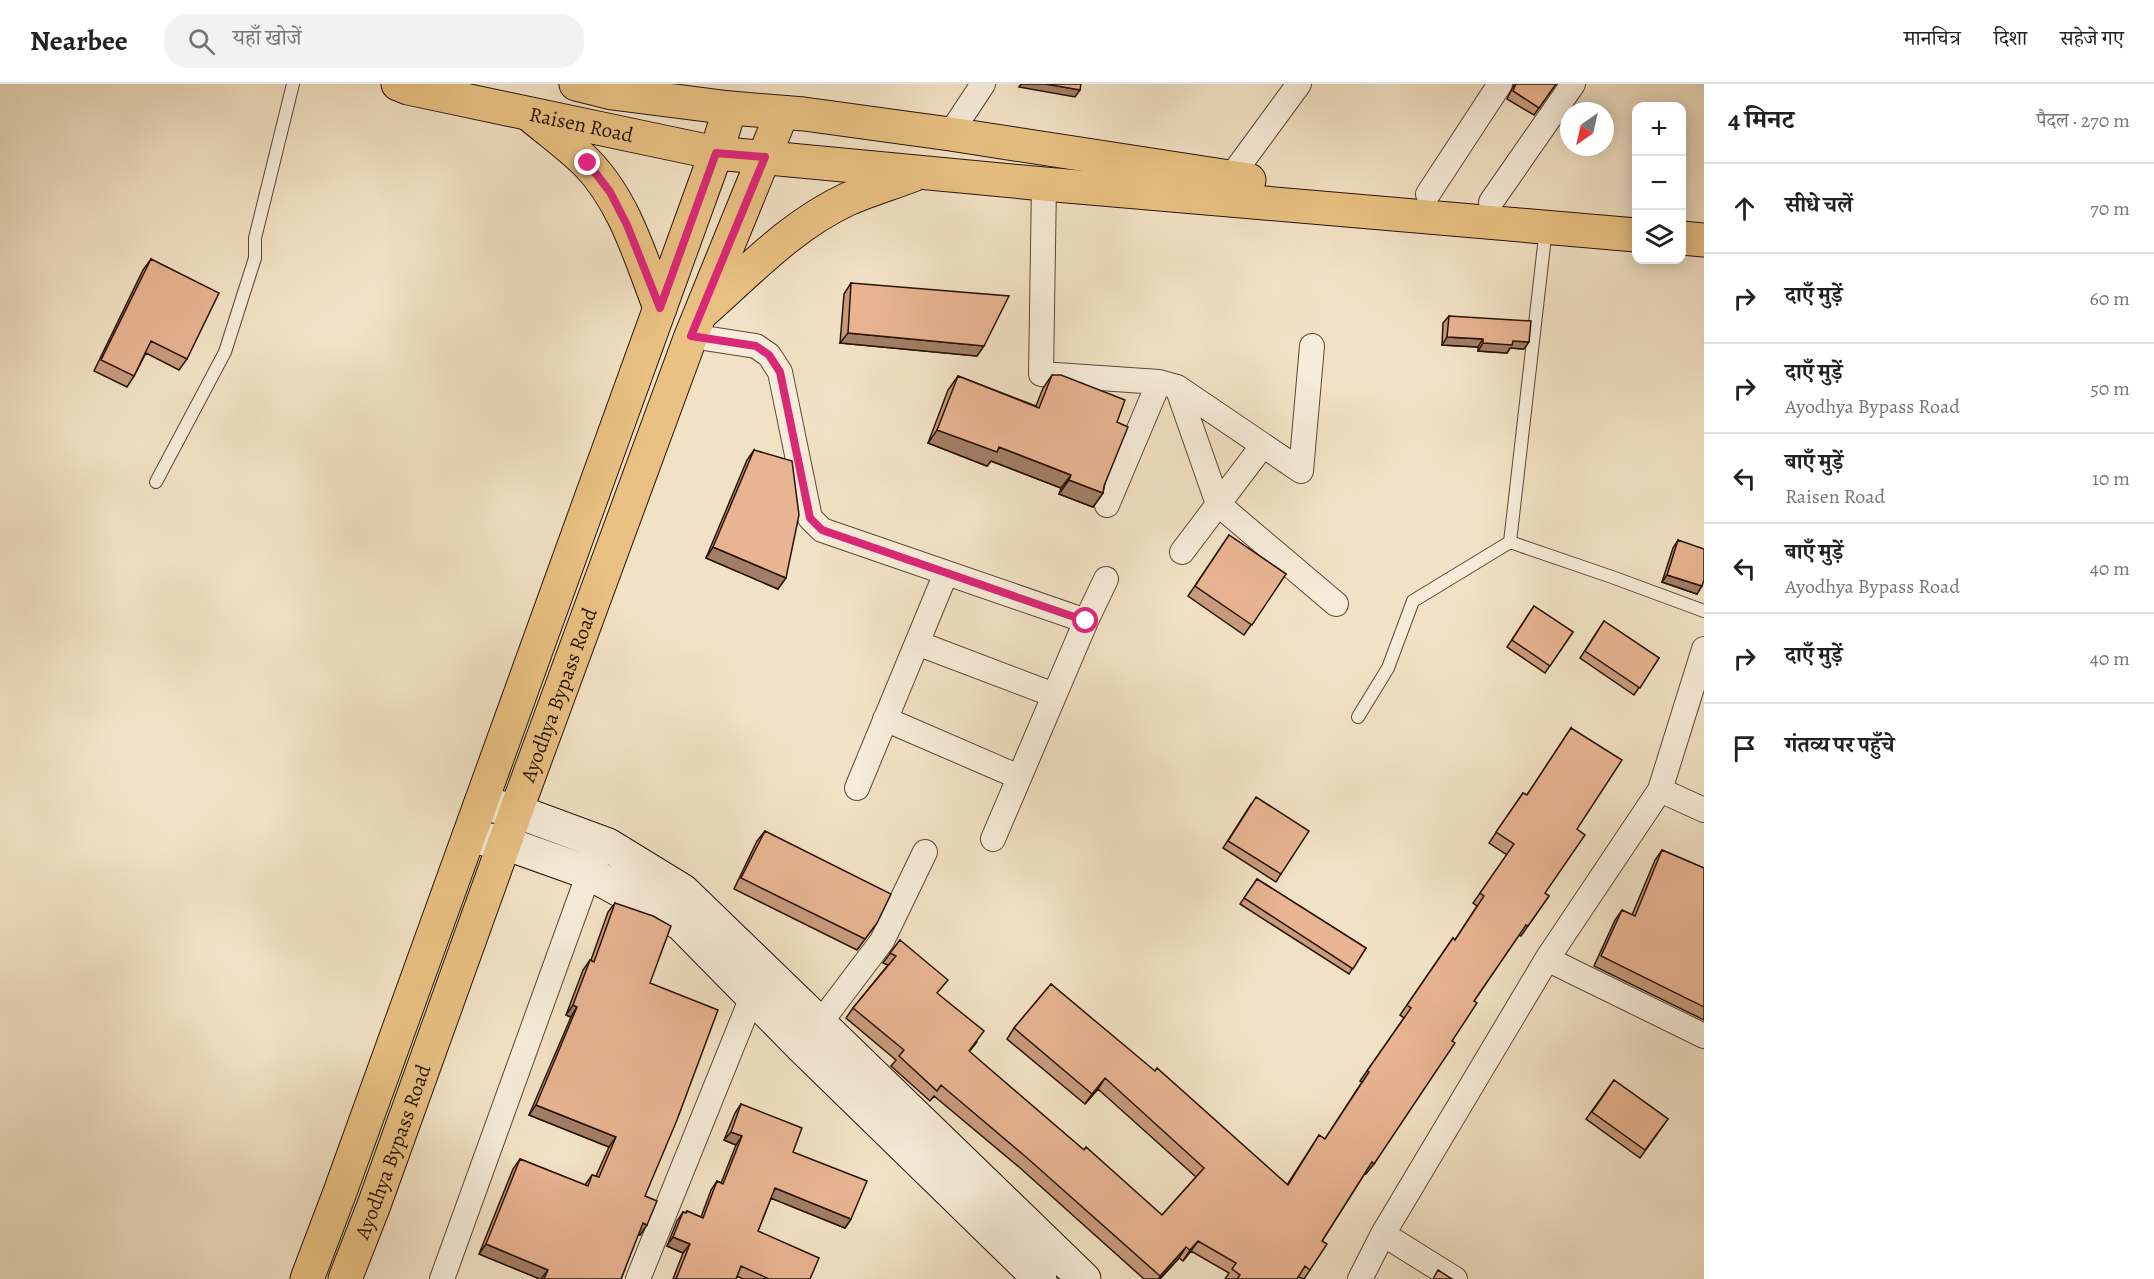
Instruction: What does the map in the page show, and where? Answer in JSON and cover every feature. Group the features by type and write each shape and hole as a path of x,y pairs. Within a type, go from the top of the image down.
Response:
{"main road":[{"name":"Raisen Road","path":"398,84 716,153 1632,235"},
{"name":"Raisen Road","path":"576,84 612,93 730,108 804,114 950,134 1230,178 1632,214"},
{"name":"Ayodhya Bypass Road","path":"307,1279 716,153 730,108"},
{"path":"528,113 588,163 610,192 627,225 660,308"},
{"name":"Ayodhya Bypass Road","path":"345,1279 695,326 782,113"},
{"path":"695,326 766,253 803,226 849,199 921,172"},
{"path":"1686,217 1704,219"},
{"path":"1686,238 1704,240"}],"street":[{"path":"950,134 983,84"},
{"path":"1230,178 1299,84"},
{"path":"1428,194 1500,84"},
{"path":"1491,202 1573,84"},
{"path":"1044,184 1041,374 1168,385 1301,471 1312,346"},
{"path":"695,326 756,346 769,355 780,372 810,518 822,530 1086,621"},
{"path":"1168,385 1218,504 1336,604"},
{"path":"1107,505 1168,385"},
{"path":"1182,552 1263,445"},
{"path":"857,788 946,573"},
{"path":"993,838 1106,579"},
{"path":"917,643 1054,695"},
{"path":"1360,1279 1383,1234 1547,959 1660,790 1704,649"},
{"path":"885,719 1019,777"},
{"path":"1660,790 1704,810"},
{"path":"481,803 516,811 608,845 683,891 760,985 811,1035 1040,1279"},
{"path":"469,836 505,843 589,873 681,924 760,985"},
{"path":"442,1279 589,873 608,845"},
{"path":"811,1035 882,941 925,852"},
{"path":"1547,959 1704,1036"},
{"path":"638,1279 760,985"},
{"path":"811,1035 1084,1279"},
{"path":"1383,1234 1455,1279"}],"lane":[{"path":"156,482 225,352 255,258 255,238 293,84"},
{"path":"1510,542 1546,227"},
{"path":"1510,542 1704,611"},
{"path":"1358,717 1388,668 1413,601 1510,542"}],"building":[{"path":"1046,84 1081,84 1080,90"},
{"path":"1516,84 1556,84 1539,108 1513,91"},
{"path":"151,259 219,293 187,359 151,341 134,376 101,360"},
{"path":"851,283 1009,296 984,346 848,333"},
{"path":"1449,316 1531,321 1529,342 1513,341 1512,345 1483,343 1483,339 1447,337"},
{"path":"1052,375 1061,375 1125,400 1117,422 1128,427 1103,493 1069,480 1071,475 999,447 997,452 937,430 958,376 1039,408"},
{"path":"754,450 792,461 799,515 786,578 713,547"},
{"path":"1229,535 1286,574 1252,625 1195,586"},
{"path":"1678,540 1704,549 1702,586 1667,575"},
{"path":"1534,606 1573,632 1550,666 1512,640"},
{"path":"1604,621 1659,658 1640,688 1585,651"},
{"path":"1571,728 1622,760 1577,829 1585,835 1545,893 1549,896 1528,926 1526,925 1474,1001 1477,1003 1452,1041 1455,1043 1374,1164 1372,1162 1322,1241 1327,1244 1310,1270 1305,1266 1297,1279 1237,1279 1240,1275 1232,1269 1236,1263 1198,1241 1190,1250 1186,1247 1160,1276 941,1085 937,1091 899,1056 904,1050 853,1008 896,956 890,953 900,940 948,980 937,993 984,1031 969,1051 1084,1150 1086,1147 1162,1215 1204,1168 1105,1078 1092,1094 1014,1028 1051,984 1155,1071 1157,1068 1288,1185 1319,1135 1325,1139 1369,1072 1367,1071 1411,1008 1407,1005 1484,896 1480,893 1514,844 1496,832 1523,793 1527,795"},
{"path":"1256,797 1309,831 1281,874 1228,841"},
{"path":"765,831 891,894 877,923 865,939 741,878"},
{"path":"1662,850 1704,868 1704,1007 1601,956 1622,910 1635,916"},
{"path":"1257,879 1366,948 1353,969 1244,898"},
{"path":"615,903 653,916 671,926 650,983 718,1010 677,1120 645,1196 657,1201 647,1225 643,1223 621,1279 544,1279 548,1270 486,1244 520,1159 588,1186 592,1175 599,1177 616,1137 536,1105 577,1007 573,1005 590,960 594,962"},
{"path":"1614,1080 1668,1119 1645,1150 1592,1112"},
{"path":"741,1104 802,1128 793,1152 867,1181 851,1219 775,1188 758,1231 819,1258 810,1279 769,1279 741,1266 736,1279 676,1279 690,1244 673,1237 683,1212 687,1211 703,1218 717,1181 723,1184 742,1136 731,1132"},
{"path":"1438,1270 1452,1279 1433,1279"}],"route":[{"path":"588,163 610,192 627,225 660,308 716,153 765,157 691,336 756,346 769,355 780,372 810,518 822,530 1086,621"}]}
